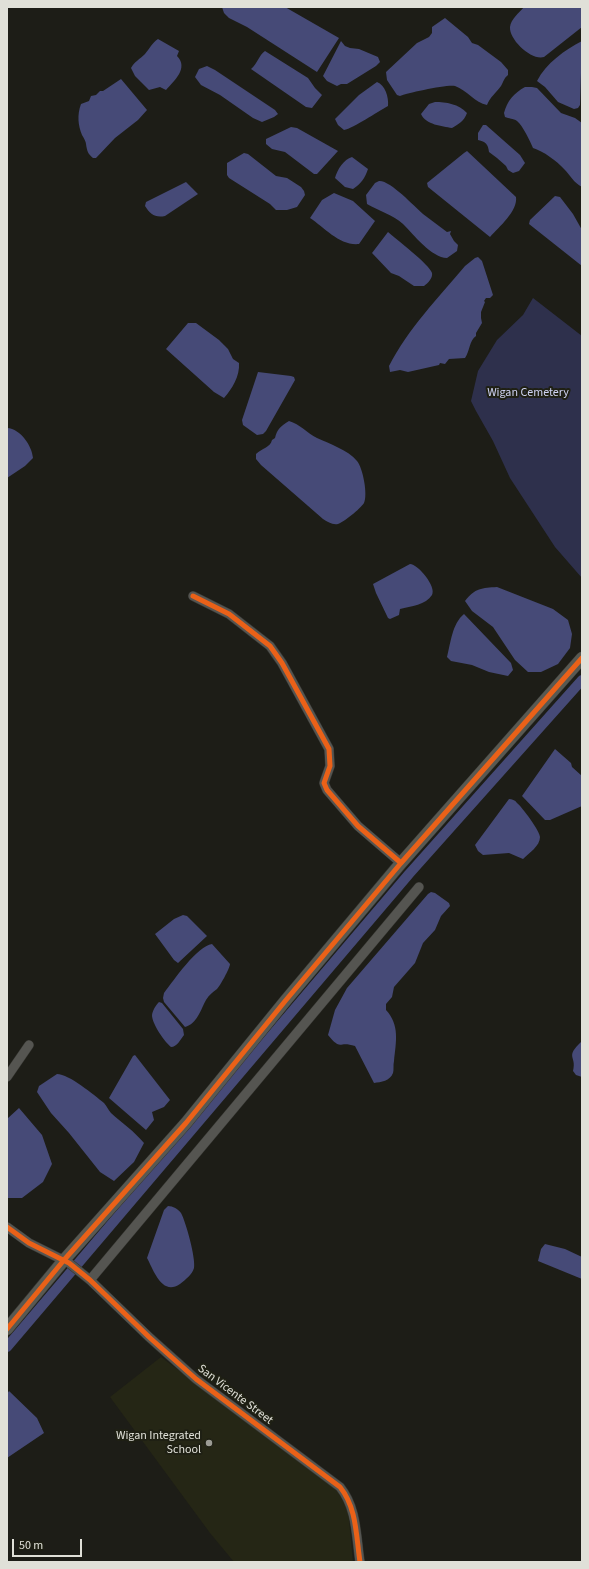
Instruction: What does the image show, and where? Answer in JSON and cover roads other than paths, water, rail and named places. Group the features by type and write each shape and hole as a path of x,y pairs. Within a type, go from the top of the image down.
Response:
{"street":[{"path":"193,596 229,614 270,646 282,663 329,748 330,766 324,783 327,790 358,826 401,863"},
{"path":"7,1328 186,1123 286,1000 401,863 582,658"},
{"path":"86,1278 419,887"},
{"path":"7,1077 28,1045"},
{"name":"San Vicente Street","path":"7,1227 29,1243 66,1261 149,1338 196,1379 340,1487 353,1509 360,1562"}],"waterway":[{"path":"7,1347 409,874 582,680"}],"place":[{"name":"Wigan Integrated School","path":"209,1443"}],"park label":[{"name":"Wigan Cemetery","path":"528,393"}]}
